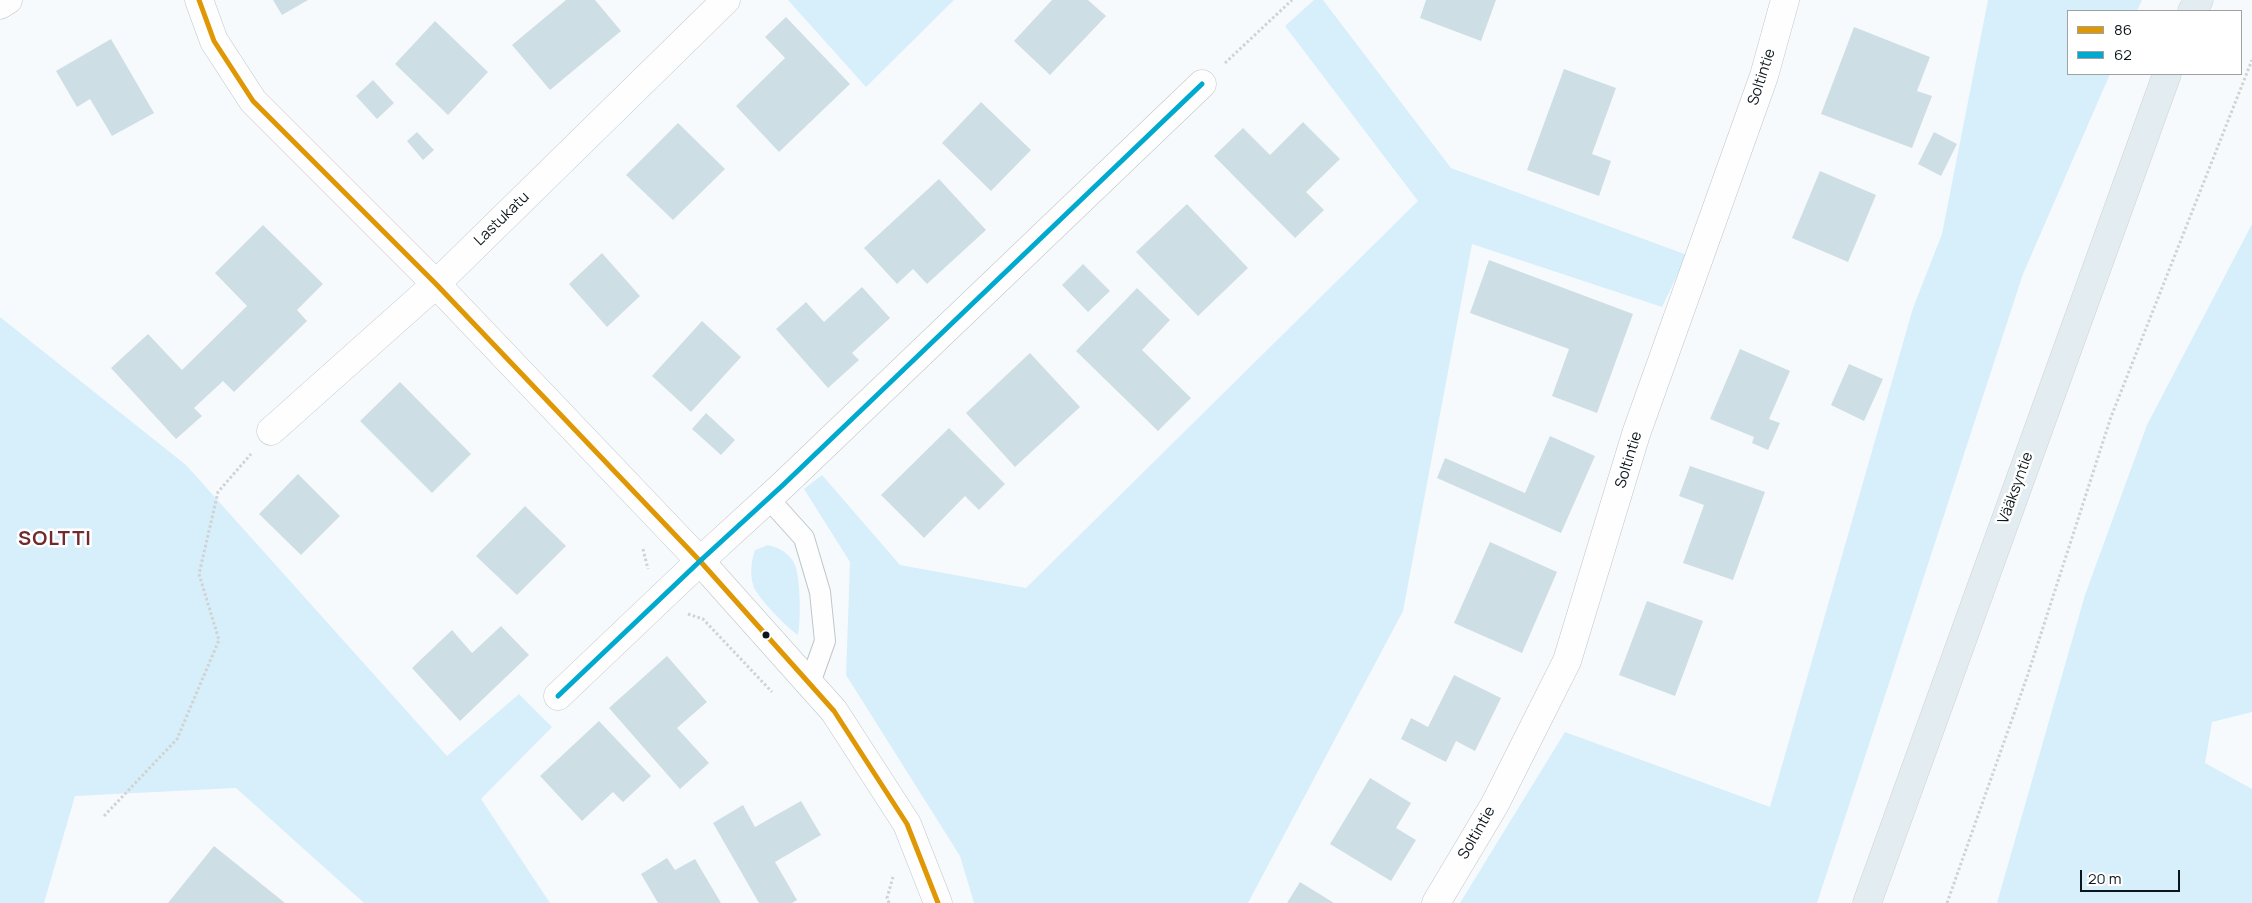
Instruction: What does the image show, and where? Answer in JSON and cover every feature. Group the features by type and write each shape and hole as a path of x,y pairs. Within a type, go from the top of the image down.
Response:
{"highway":[{"path":"2191,10 2199,0"},
{"name":"Vääksyntie","path":"1867,903 2167,75"}],"street":[{"path":"0,5 8,0"},
{"path":"199,0 214,41 253,101 436,284 700,561 834,711 907,824 938,903"},
{"name":"Lastukatu","path":"271,431 436,284 726,0"},
{"name":"Soltintie","path":"1436,903 1494,804 1567,661 1636,434 1764,76 1785,0"},
{"path":"558,696 1202,84"}],"lane":[{"path":"768,498 804,538 820,592 825,641 810,683"}],"path":[{"path":"1202,84 1292,0"},
{"path":"1947,903 2027,677 2111,416 2252,60"},
{"path":"104,816 177,739 219,640 199,574 218,492 271,431"}],"shaded area":[{"path":"788,0 954,0 866,87"},
{"path":"1314,0 1323,0 1451,168 1687,255 1662,307 1472,244 1403,611 1248,903 974,903 960,856 846,675 850,562 804,489 822,475 900,565 1026,588 1418,201 1285,26"},
{"path":"1988,0 2142,0 2137,10 2067,10 2067,75 2110,75 2023,274 1817,903 1460,903 1565,732 1770,807 1913,308 1942,234"},
{"path":"2252,224 2252,712 2212,722 2205,763 2252,789 2252,903 1997,903 2085,595 2147,425"},
{"path":"0,317 186,465 447,756 519,694 552,727 481,799 550,903 364,903 236,788 75,796 44,903 0,903"},
{"path":"768,545 785,552 796,567 800,597 798,635 772,612 753,585 751,567 755,550"}],"building":[{"path":"273,0 308,0 282,15"},
{"path":"566,0 595,0 621,31 550,90 512,45"},
{"path":"1052,0 1088,0 1106,16 1050,75 1014,41"},
{"path":"1426,0 1496,0 1481,41 1420,18"},
{"path":"786,17 850,84 779,152 736,106 785,58 765,37"},
{"path":"435,21 488,72 448,115 395,64"},
{"path":"1854,27 1930,57 1917,91 1932,96 1912,148 1821,114"},
{"path":"111,39 154,113 112,136 90,99 77,107 56,71"},
{"path":"1564,69 1616,88 1592,154 1611,161 1599,196 1527,170"},
{"path":"373,80 394,103 377,119 356,96"},
{"path":"981,102 1031,150 991,191 942,143"},
{"path":"1303,122 1340,159 1306,192 1324,210 1295,238 1214,156 1243,128 1270,155"},
{"path":"678,123 725,169 673,220 626,175"},
{"path":"417,132 434,150 423,160 407,141"},
{"path":"1934,132 1957,144 1941,176 1918,164"},
{"path":"1820,171 1876,195 1848,262 1792,238"},
{"path":"939,179 986,230 927,284 913,269 897,284 864,248"},
{"path":"1187,204 1248,268 1198,316 1136,252"},
{"path":"263,225 323,284 297,310 307,321 234,392 223,381 194,408 202,416 176,439 111,368 148,334 182,370 247,306 215,273"},
{"path":"602,253 640,296 607,327 569,284"},
{"path":"1489,260 1633,314 1597,413 1552,396 1569,349 1470,313"},
{"path":"1083,264 1110,291 1088,312 1062,285"},
{"path":"862,287 890,318 852,353 859,360 828,388 776,329 806,302 824,322"},
{"path":"1137,288 1170,320 1142,350 1191,398 1158,431 1076,351"},
{"path":"702,321 741,357 691,412 652,376"},
{"path":"1740,349 1790,371 1769,419 1780,423 1768,450 1752,443 1754,437 1710,419"},
{"path":"1030,353 1080,407 1015,467 966,413"},
{"path":"1849,364 1883,379 1864,421 1831,405"},
{"path":"400,382 471,454 432,493 360,421"},
{"path":"706,413 735,440 721,455 692,429"},
{"path":"949,428 1005,484 979,510 965,496 924,538 881,495"},
{"path":"1550,436 1595,456 1561,533 1437,478 1445,458 1525,493"},
{"path":"1690,466 1765,492 1733,580 1683,563 1704,505 1679,496"},
{"path":"298,474 340,516 301,555 259,514"},
{"path":"525,506 566,546 517,595 476,556"},
{"path":"1490,542 1557,572 1522,653 1454,623"},
{"path":"1647,601 1703,621 1675,696 1619,675"},
{"path":"501,626 529,655 460,721 412,668 452,630 472,653"},
{"path":"667,656 707,702 677,728 709,763 680,789 609,708"},
{"path":"1454,675 1501,698 1475,751 1456,741 1446,762 1401,739 1411,718 1428,727"},
{"path":"599,721 651,776 623,802 613,792 582,821 540,776"},
{"path":"1370,778 1411,803 1396,828 1416,840 1391,881 1330,844"},
{"path":"801,801 821,835 775,862 797,900 792,903 759,903 713,823 743,805 755,827"},
{"path":"214,846 285,903 168,903"},
{"path":"667,858 675,870 695,859 721,903 658,903 641,874"},
{"path":"1300,882 1334,903 1287,903"}],"transit line":[{"name":"86","path":"199,0 214,41 253,101 436,284 700,561 834,711 907,824 938,903"},
{"name":"62","path":"558,696 783,485 1202,84"}],"district":[{"name":"SOLTTI","path":"55,539"}]}
